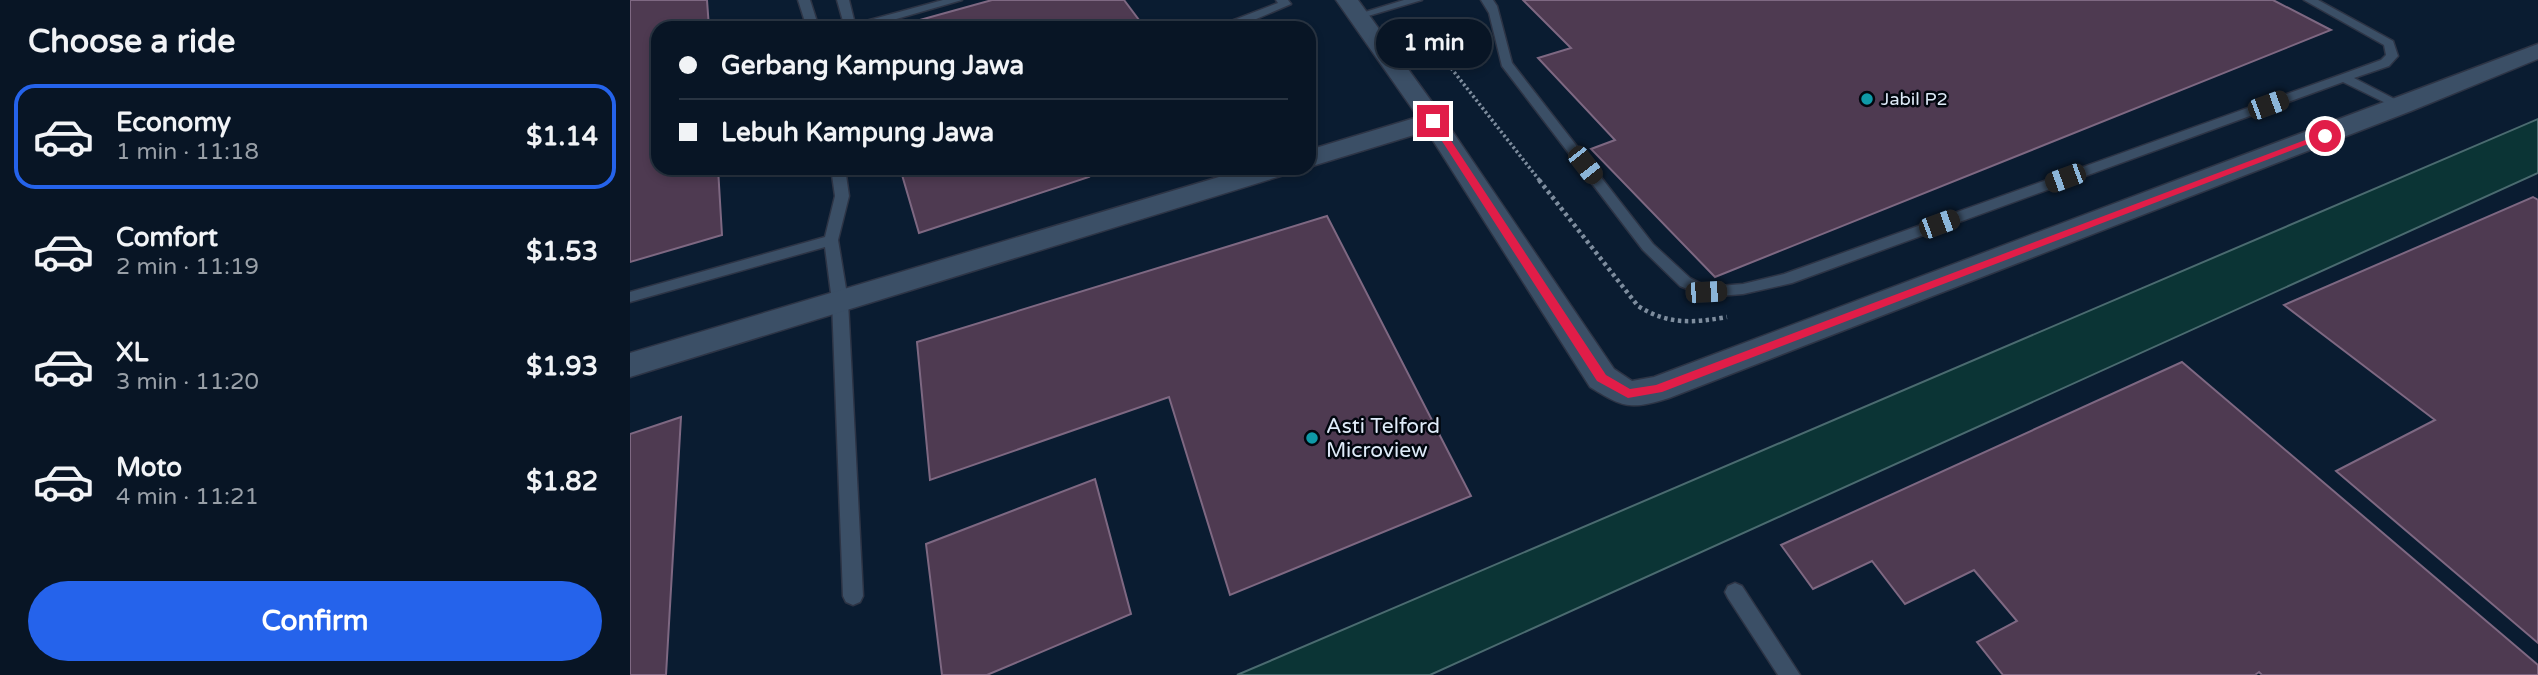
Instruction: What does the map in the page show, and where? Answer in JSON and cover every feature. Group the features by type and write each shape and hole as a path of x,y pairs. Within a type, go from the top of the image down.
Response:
{"street":[{"path":"1353,8 1433,121 1602,378 1628,394 1657,389 2402,106 2538,51"},
{"path":"1316,157 1433,121"},
{"path":"630,365 1255,175"}],"lane":[{"path":"804,0 811,21"},
{"path":"843,0 850,21"},
{"path":"878,21 956,0"},
{"path":"1238,21 1285,4 1282,0"},
{"path":"1353,8 1399,5 1416,0"},
{"path":"1487,0 1494,7 1506,63 1647,247 1685,282 1706,292 1743,289 1787,279 2385,63 2392,56 2389,43 2310,0"},
{"path":"2344,78 2402,106"},
{"path":"839,175 842,196 831,240 840,301 853,596"},
{"path":"630,298 831,240"},
{"path":"1735,592 1790,675"}],"path":[{"path":"1399,5 1426,34 1638,306 1659,320 1690,324 1728,317"}],"shaded area":[{"path":"2538,119 2538,173 1430,675 1237,675"}],"building":[{"path":"630,0 707,0 708,21 651,21 651,175 718,175 722,235 630,262"},
{"path":"992,0 1124,0 1140,21 916,21"},
{"name":"Jabil P2","path":"1523,0 2273,0 2331,30 1715,277 1591,149 1615,140 1538,58 1571,48"},
{"path":"902,175 1089,177 919,233"},
{"path":"2533,197 2538,200 2538,643 2336,471 2435,420 2284,305"},
{"name":"Asti Telford Microview","path":"1327,216 1471,496 1230,595 1169,397 930,480 917,342"},
{"path":"2182,362 2538,665 2538,675 2262,675 2259,672 2255,675 2003,675 1977,642 2017,621 1974,570 1905,604 1872,561 1813,589 1781,545"},
{"path":"681,417 666,675 630,675 630,434"},
{"path":"1095,479 1131,614 987,675 942,675 926,544"}],"place":[{"name":"Jabil P2","path":"1867,99"},
{"name":"Asti Telford Microview","path":"1312,438"}],"route":[{"path":"1433,121 1602,378 1628,394 1657,389 2325,136"}]}
